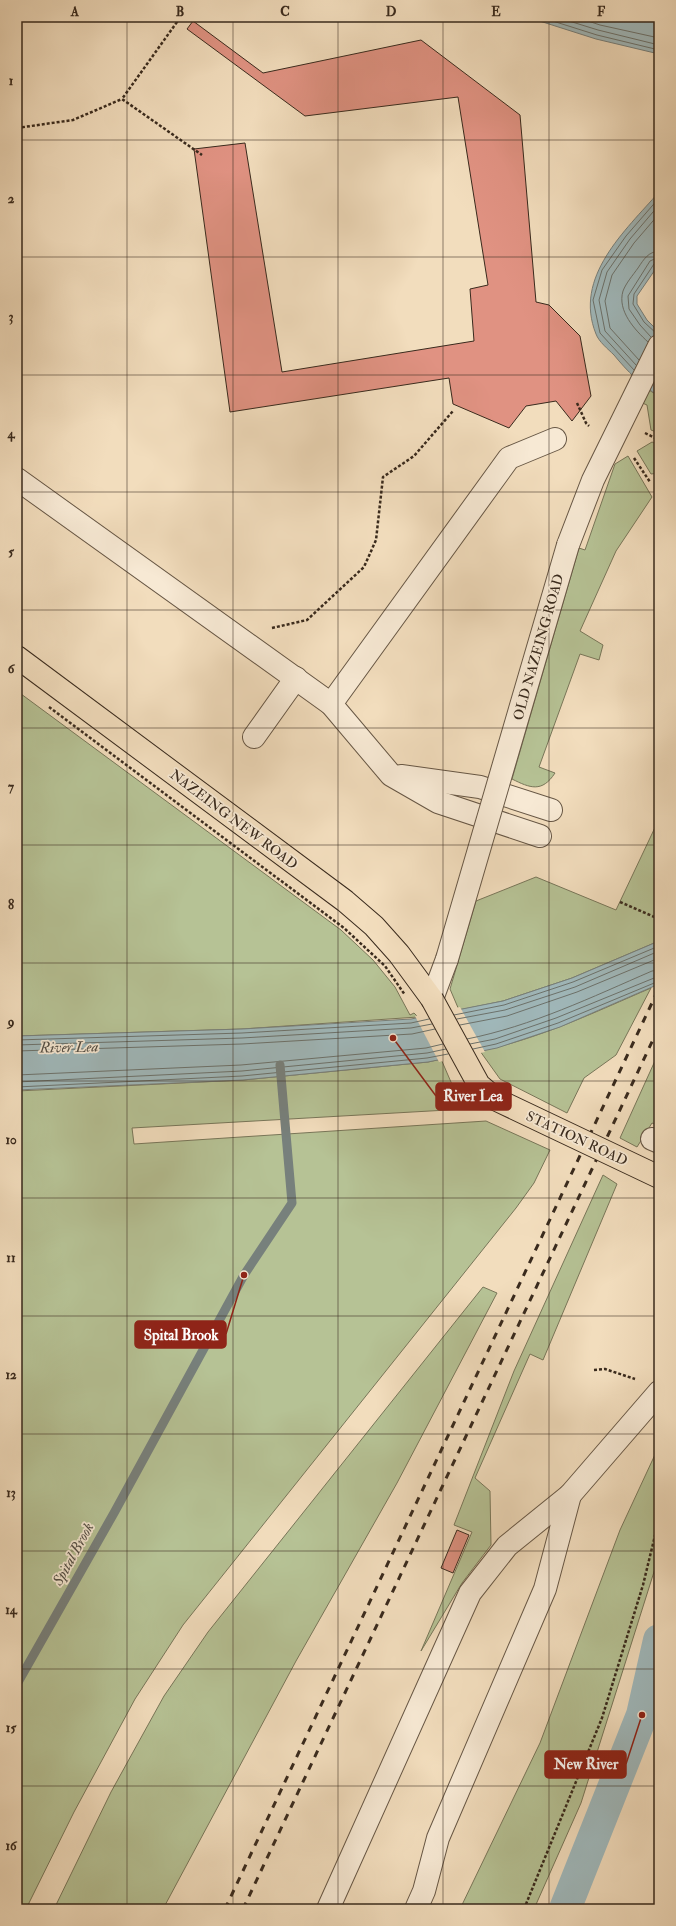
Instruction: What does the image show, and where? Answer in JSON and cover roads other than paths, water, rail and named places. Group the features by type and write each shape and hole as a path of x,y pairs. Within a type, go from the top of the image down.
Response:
{"main road":[{"name":"NAZEING NEW ROAD","path":"17,657 55,699 351,906 374,926 399,954 432,999"},
{"name":"STATION ROAD","path":"432,999 479,1085 488,1094 497,1100 659,1177"}],"street":[{"name":"OLD NAZEING ROAD","path":"432,999 447,959 568,545 593,480 659,346"},
{"path":"331,704 509,458 555,439"},
{"path":"17,479 234,633 331,704 391,775 438,802 540,836"},
{"path":"254,737 296,678"},
{"path":"391,775 480,787 551,810"},
{"path":"328,1909 470,1593 506,1546 570,1495 659,1392"},
{"path":"416,1909 424,1891 438,1838 545,1589 570,1495"}],"water":[{"path":"527,17 659,17 659,54 596,39"},
{"path":"659,192 659,264 637,296 637,304 647,320 659,332 659,396 635,378 597,337 591,313 591,293 597,274 606,256 618,239"},
{"path":"659,941 659,984 560,1027 497,1048 428,1062 243,1080 17,1090 17,1036 242,1029 411,1019 503,1001 572,978"}],"waterway":[{"name":"Spital Brook","path":"17,1684 114,1513 244,1275 292,1203 280,1065"},
{"path":"565,1909 642,1715 659,1640"}],"railway":[{"path":"225,1909 659,988"},
{"path":"243,1909 659,1027"}],"place":[{"name":"River Lea","path":"393,1038"},
{"name":"Spital Brook","path":"244,1275"},
{"name":"New River","path":"642,1715"}]}
